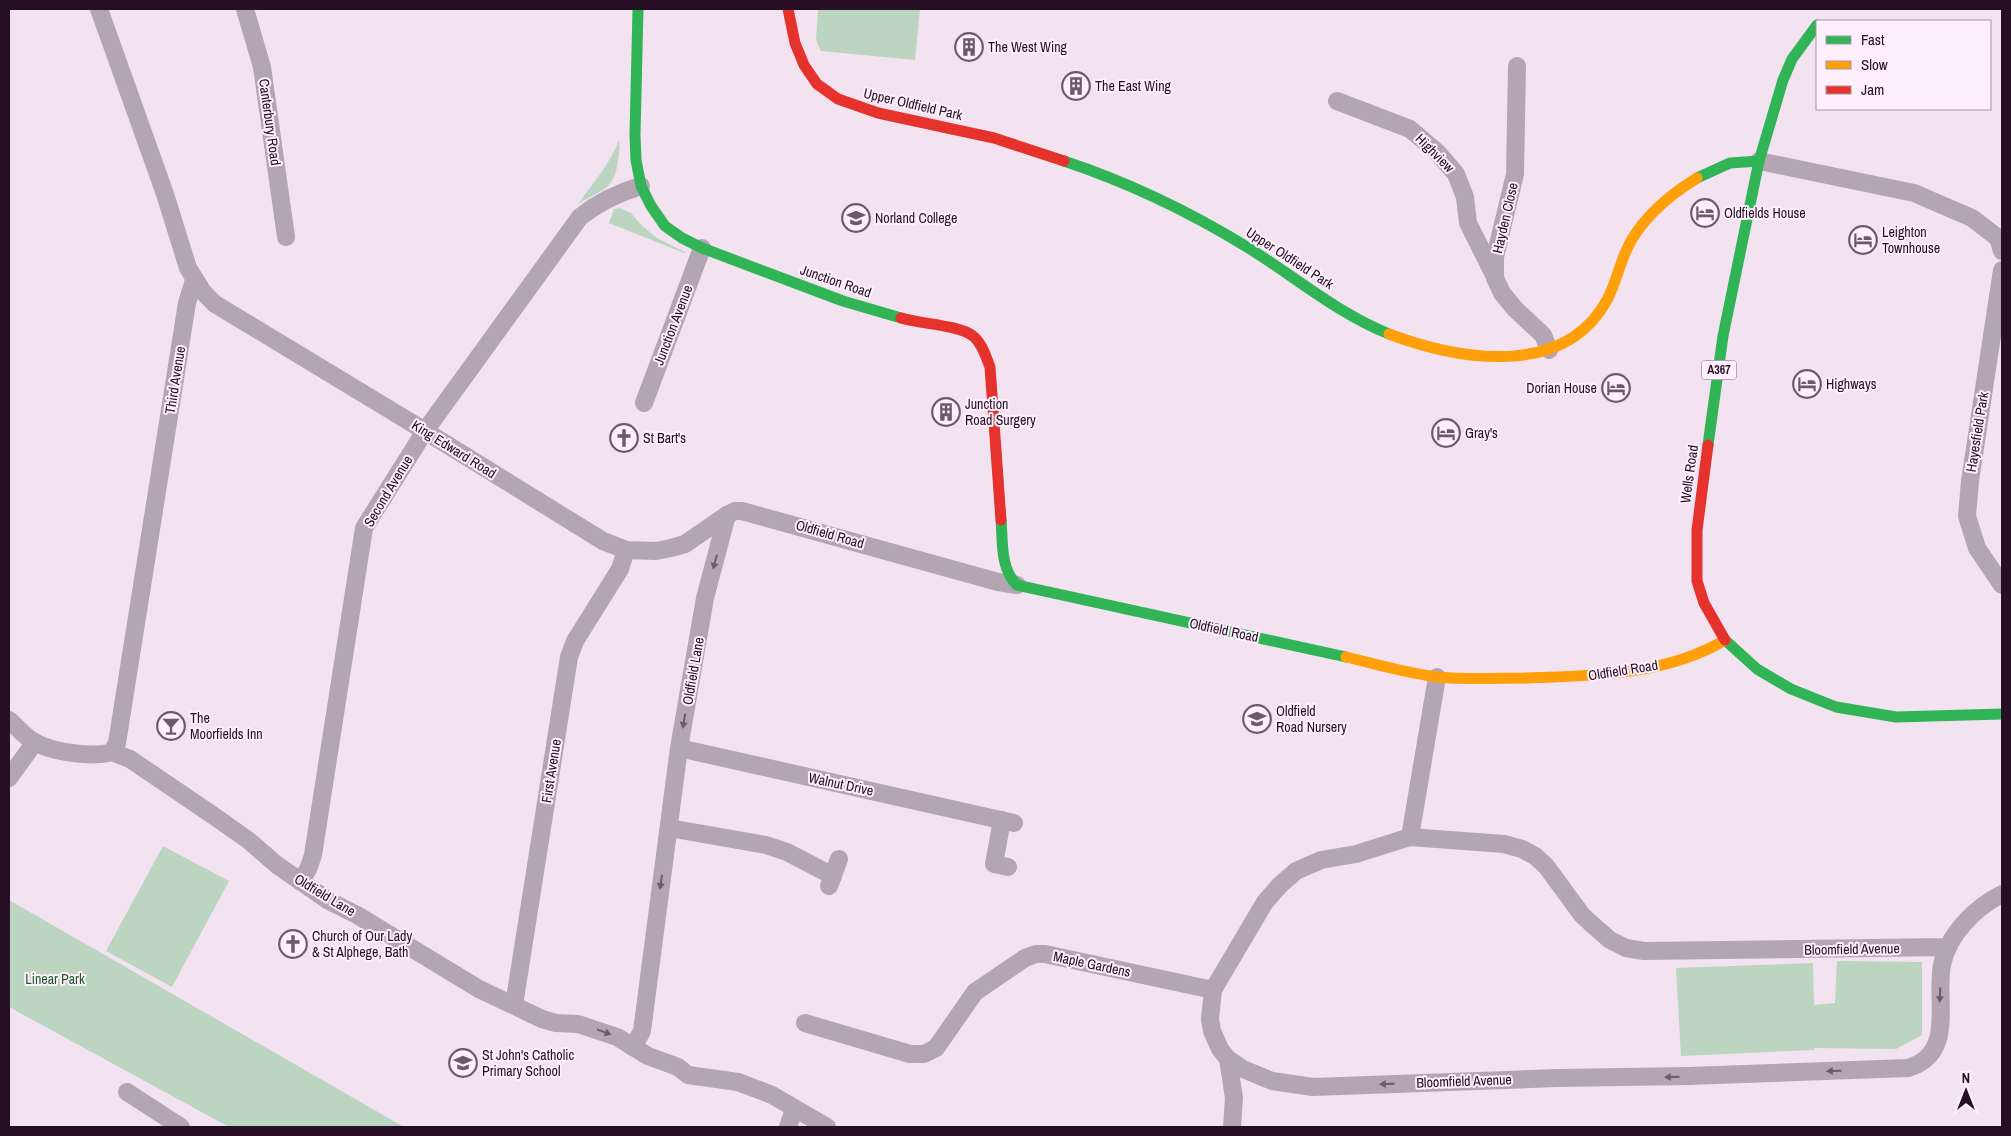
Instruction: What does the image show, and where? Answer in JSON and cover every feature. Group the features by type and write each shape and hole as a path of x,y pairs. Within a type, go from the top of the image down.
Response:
{"main road":[{"name":"Junction Road","path":"638,9 636,160 641,186 651,206 665,226 682,238 702,248 843,301 910,321 959,330 973,336 982,346 990,367 1005,568 1010,578 1017,585"},
{"name":"Upper Oldfield Park","path":"788,9 790,27 808,73 824,91 842,101 866,109 1001,140 1096,173 1176,209 1232,238 1364,323 1398,337 1447,352 1490,357 1518,356 1549,350 1579,333 1600,312 1612,290 1623,258 1637,231 1665,202 1695,179 1729,164 1759,161"},
{"name":"Wells Road","path":"1816,26 1792,59 1783,80 1759,161 1723,336 1697,530 1697,581 1704,603 1725,640 1757,669 1791,689 1836,707 1896,717 2002,714"},
{"name":"Oldfield Road","path":"1017,585 1438,677 1473,679 1589,676 1650,667 1705,652 1725,640"}],"street":[{"path":"99,9 165,194 188,268 194,280"},
{"name":"Canterbury Road","path":"245,9 262,67 286,237"},
{"name":"Hayden Close","path":"1518,65 1515,174 1495,257 1496,278 1502,293 1515,309 1543,335 1549,350"},
{"name":"Highview","path":"1337,100 1410,129 1437,152 1456,174 1465,197 1468,223 1496,278"},
{"path":"1759,161 1914,193 1972,218 1998,238 2002,251"},
{"name":"Second Avenue","path":"301,882 309,868 313,855 364,528 425,431 580,217 604,200 618,193 641,186"},
{"name":"Junction Avenue","path":"644,403 702,248"},
{"name":"Hayesfield Park","path":"2002,270 1970,481 1967,516 1977,548 2002,585"},
{"name":"King Edward Road","path":"194,280 215,304 603,541 626,550 656,551 685,544 727,515"},
{"name":"Third Avenue","path":"107,754 117,743 187,303 194,280"},
{"name":"Oldfield Road","path":"727,515 734,511 754,513 998,582 1017,585"},
{"name":"Oldfield Lane","path":"633,1047 642,1031 679,748 705,598 727,515"},
{"name":"First Avenue","path":"514,1005 569,657 575,640 620,570 626,550"},
{"path":"1410,837 1438,677"},
{"path":"9,720 35,742 9,778"},
{"name":"Oldfield Lane","path":"35,742 59,750 107,754 130,759 248,840 277,865 329,901 357,914 472,985 542,1019 556,1023 578,1024 597,1029 617,1037 648,1056 678,1067 688,1075 738,1082 772,1095 794,1110"},
{"name":"Walnut Drive","path":"679,748 1008,821 994,864 1008,867"},
{"path":"669,828 766,845 834,874"},
{"name":"Bloomfield Avenue","path":"1947,947 1644,951 1626,948 1602,934 1582,915 1546,866 1522,850 1504,844 1410,837 1356,854 1321,860 1296,871 1265,902 1213,990 1210,1012 1212,1031 1220,1049 1228,1059 1243,1069 1272,1081 1313,1087 1908,1068 1921,1064 1936,1047 1939,1035 1942,965 1947,947 1961,926 1988,901 2002,894"},
{"name":"Maple Gardens","path":"805,1023 910,1054 924,1054 936,1048 975,992 1025,958 1036,954 1045,954 1213,990"},
{"path":"1228,1059 1234,1098 1232,1127"},
{"path":"127,1092 181,1127"},
{"path":"788,1127 794,1110 827,1127"}],"green space":[{"path":"818,9 920,9 915,60 821,51 816,40"},
{"path":"619,140 614,178 600,192 578,204 606,165"},
{"path":"620,208 631,213 641,225 657,238 685,252 609,223 614,209"},
{"path":"163,846 229,881 172,987 106,951"},
{"name":"Linear Park","path":"9,900 404,1127 229,1127 9,1007"},
{"path":"1837,961 1922,962 1922,1035 1896,1049 1814,1048 1814,1050 1681,1056 1676,968 1813,963 1814,1005 1835,1003"}],"traffic: fast":[{"path":"638,9 636,160 641,186 651,206 665,226 682,238 702,248 843,301 901,318"},
{"path":"1708,445 1723,336 1759,161 1783,80 1792,59 1816,26"},
{"path":"1064,161 1135,188 1203,222 1247,247 1351,316 1389,334"},
{"path":"1697,178 1730,163 1759,161"},
{"path":"1001,520 1005,563 1017,585 1346,657"},
{"path":"1725,640 1757,669 1791,689 1836,707 1896,717 2002,714"}],"traffic: slow":[{"path":"1389,334 1446,351 1477,355 1508,356 1537,352 1564,342 1588,325 1607,300 1626,251 1632,239 1647,219 1665,201 1697,178"},
{"path":"1346,657 1416,674 1450,678 1577,676 1654,667 1703,652 1725,640"}],"traffic: jam":[{"path":"788,9 795,43 804,65 817,84 838,99 878,113 994,138 1064,161"},
{"path":"901,318 967,332 979,342 983,350 990,367 1001,520"},
{"path":"1708,445 1697,530 1697,581 1704,603 1725,640"}],"place":[{"name":"The West Wing","path":"969,47"},
{"name":"The East Wing","path":"1076,86"},
{"name":"Oldfields House","path":"1705,213"},
{"name":"Norland College","path":"856,218"},
{"name":"Leighton Townhouse","path":"1863,240"},
{"name":"Highways","path":"1807,384"},
{"name":"Dorian House","path":"1616,388"},
{"name":"Junction Road Surgery","path":"946,412"},
{"name":"Gray's","path":"1446,433"},
{"name":"St Bart's","path":"624,438"},
{"name":"Oldfield Road Nursery","path":"1257,719"},
{"name":"The Moorfields Inn","path":"171,726"},
{"name":"Church of Our Lady & St Alphege, Bath","path":"293,944"},
{"name":"St John's Catholic Primary School","path":"463,1063"}]}
